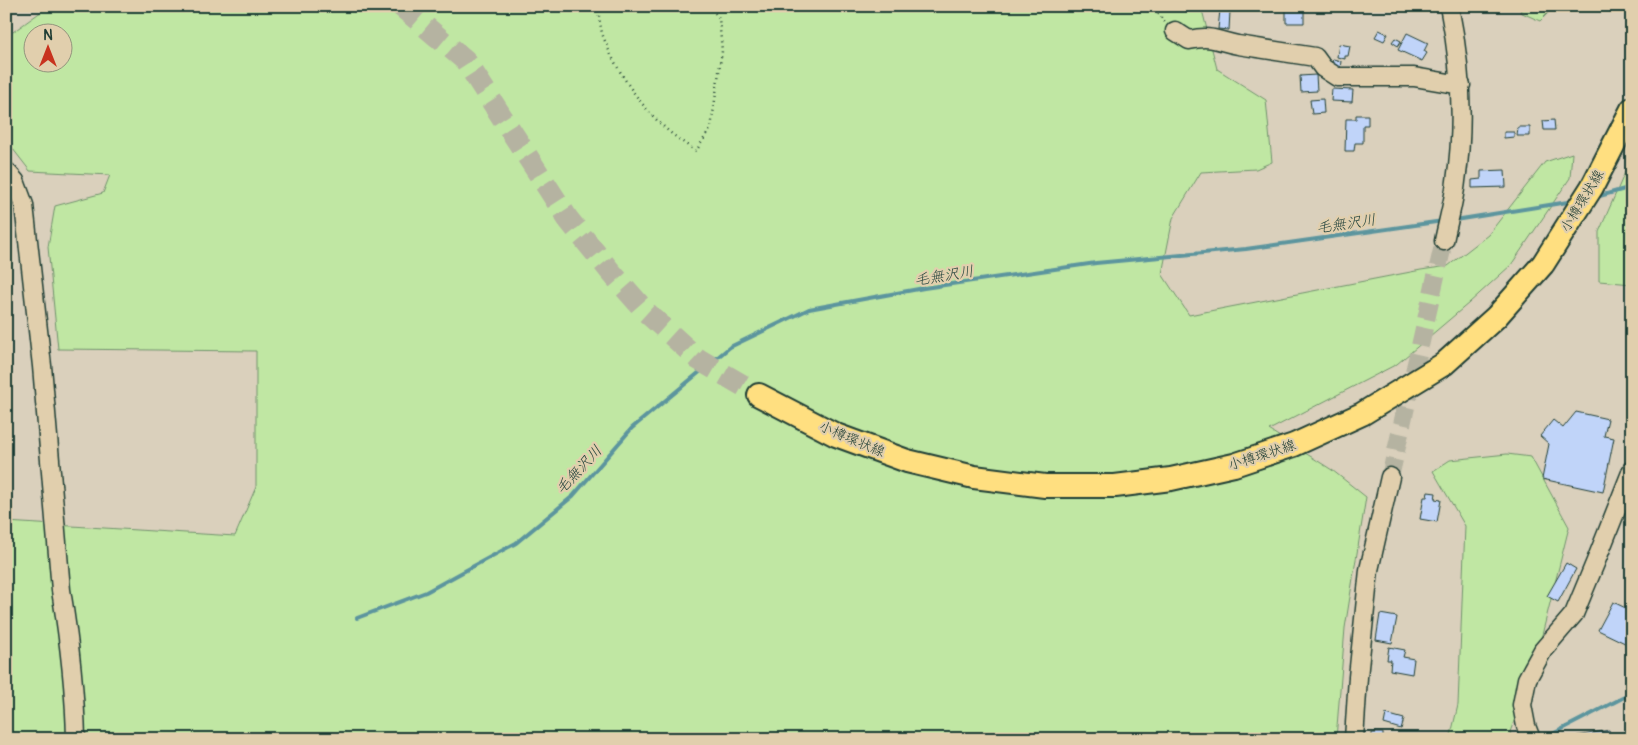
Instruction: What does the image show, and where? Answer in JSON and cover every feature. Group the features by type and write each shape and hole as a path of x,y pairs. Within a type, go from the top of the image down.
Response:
{"main road":[{"name":"小樽環状線","path":"758,395 836,435 907,461 974,477 1045,486 1115,486 1171,478 1234,465 1294,446 1362,414 1444,364 1496,317 1543,264 1592,187 1632,109"}],"street":[{"path":"1444,241 1456,182 1461,136 1461,85 1449,6"},
{"path":"1175,31 1189,40 1203,37 1218,38 1235,44 1315,57 1323,68 1337,77 1414,77 1461,85"},
{"path":"6,171 15,181 24,205 42,366 76,739"},
{"path":"1528,733 1522,705 1527,679 1542,650 1574,614 1632,470"},
{"path":"1354,739 1358,669 1369,570 1390,477"}],"path":[{"path":"597,6 602,32 624,79 662,126 696,150 711,128 722,51 719,18 709,6"},
{"path":"1150,6 1175,31"}],"green space":[{"path":"49,6 1201,6 1217,69 1266,100 1272,162 1256,169 1201,172 1173,218 1162,274 1189,315 1448,266 1488,235 1545,162 1572,153 1570,178 1511,265 1397,364 1269,430 1332,470 1366,497 1345,628 1336,739 6,739 6,522 235,536 256,487 256,351 58,349 48,247 55,206 103,193 110,175 30,171 6,140 6,37 22,25 22,72 72,72 72,22 27,22"},
{"path":"1523,6 1555,6 1540,21 1520,12"},
{"path":"1632,151 1632,284 1599,281 1599,232 1626,170"},
{"path":"1507,454 1531,457 1569,527 1535,663 1510,732 1512,739 1450,739 1458,705 1465,526 1433,471 1450,460"}],"building":[{"path":"1286,6 1308,6 1308,10 1304,10 1304,23 1286,23"},
{"path":"1220,10 1230,11 1229,30 1218,29"},
{"path":"1379,30 1388,34 1384,41 1375,37"},
{"path":"1407,33 1428,43 1424,51 1427,53 1422,61 1398,50"},
{"path":"1395,38 1401,41 1398,46 1392,42"},
{"path":"1339,44 1350,46 1348,56 1345,56 1345,59 1337,57"},
{"path":"1333,59 1341,61 1340,69 1331,67"},
{"path":"1316,75 1317,91 1301,92 1300,76"},
{"path":"1332,89 1353,90 1352,102 1331,101"},
{"path":"1323,99 1324,113 1312,114 1310,100"},
{"path":"1356,115 1368,115 1368,125 1363,125 1363,143 1355,143 1354,151 1345,151 1346,119 1356,119"},
{"path":"1554,120 1555,130 1544,130 1543,121"},
{"path":"1518,127 1530,127 1530,136 1517,136"},
{"path":"1504,132 1514,132 1514,137 1504,138"},
{"path":"1505,170 1506,187 1472,188 1472,180 1481,179 1481,171"},
{"path":"1576,412 1608,419 1604,436 1614,438 1603,492 1542,479 1549,444 1540,436 1553,420 1563,428"},
{"path":"1428,492 1436,493 1435,499 1441,500 1437,522 1420,519 1424,497 1427,497"},
{"path":"1566,563 1576,569 1558,602 1547,596"},
{"path":"1613,602 1632,611 1632,639 1629,645 1598,630"},
{"path":"1380,614 1397,617 1392,643 1376,640"},
{"path":"1389,647 1405,650 1403,657 1414,659 1412,674 1390,670 1391,660 1387,660"},
{"path":"1386,714 1404,719 1401,729 1384,724"},
{"path":"1609,730 1611,739 1577,739 1577,736"},
{"path":"1372,733 1383,733 1383,739 1372,739"}],"waterway":[{"name":"毛無沢川","path":"1596,197 1632,187"},
{"name":"毛無沢川","path":"1455,220 1574,201"},
{"name":"毛無沢川","path":"357,618 426,592 516,543 573,496 632,428 730,347 809,309 924,288 1096,263 1246,249 1443,221"},
{"path":"1543,739 1632,693"}],"tunnel":[{"path":"401,6 465,60 568,219 646,312 698,359 759,395"},
{"path":"1390,477 1444,241"}]}
